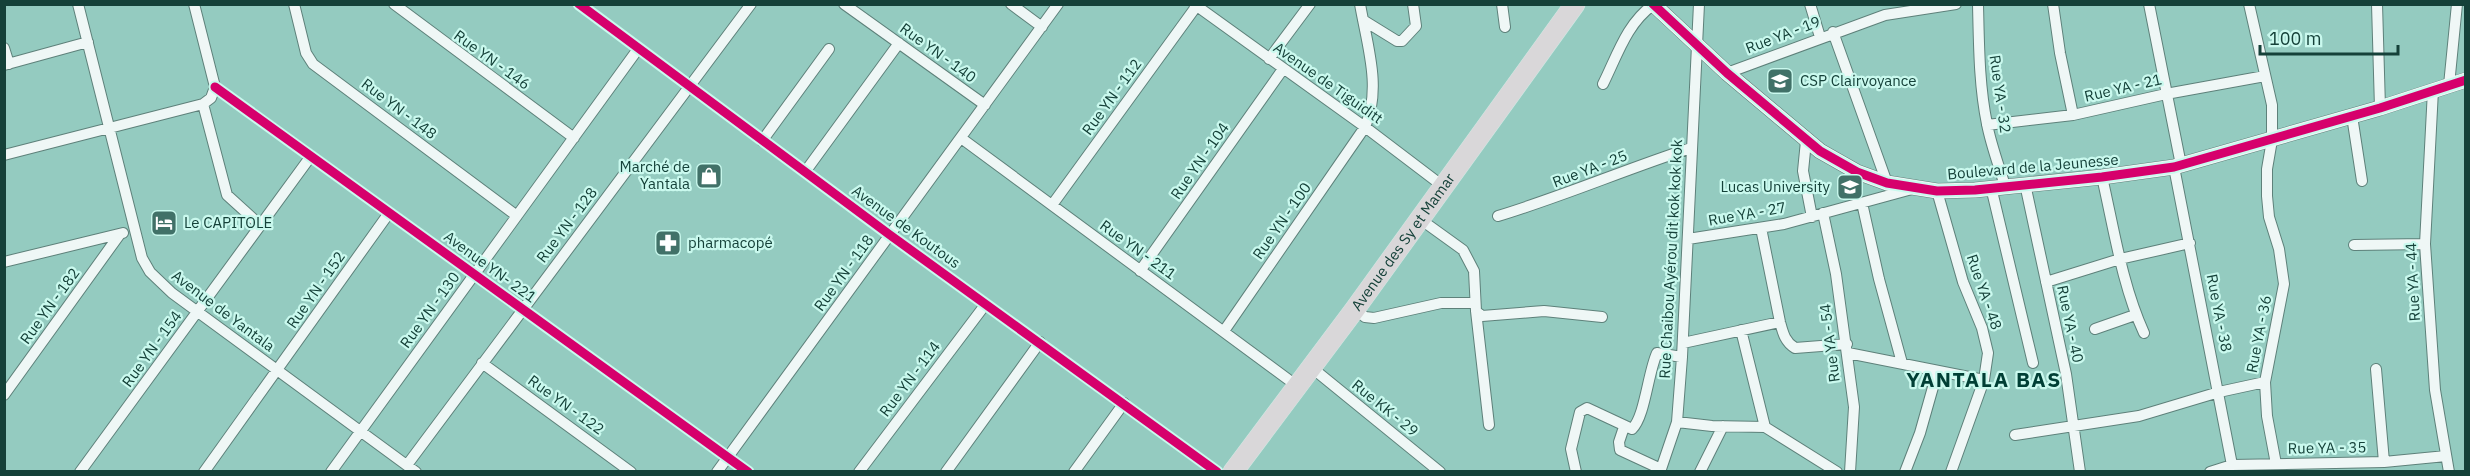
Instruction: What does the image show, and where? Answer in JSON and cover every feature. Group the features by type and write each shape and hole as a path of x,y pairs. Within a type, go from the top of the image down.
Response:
{"highway":[{"name":"Avenue des Sy et Mamar","path":"1233,471 1355,309 1576,6"}],"street":[{"name":"Avenue de Yantala","path":"78,4 142,258 150,272 172,293 411,468"},
{"path":"4,155 203,104 211,98 215,87 194,4"},
{"name":"Rue YN - 148","path":"294,4 306,53 313,64 517,216"},
{"name":"Rue YN - 146","path":"394,4 573,138"},
{"name":"Avenue de Koutous","path":"579,4 890,235 1217,471"},
{"name":"Rue YN - 128","path":"411,468 482,363 751,4"},
{"name":"Rue YN - 140","path":"844,4 985,105"},
{"path":"1011,4 1042,27"},
{"name":"Rue YN - 118","path":"717,471 1058,4"},
{"path":"1269,59 1310,4"},
{"name":"Rue YN - 100","path":"1224,331 1365,127 1372,110 1372,71 1360,4"},
{"path":"1363,20 1400,41 1416,26 1413,4"},
{"path":"1502,4 1504,27"},
{"name":"Rue Chaibou Ayérou dit kok kok kok","path":"1661,470 1677,422 1683,343 1699,4"},
{"path":"1810,4 1820,37"},
{"name":"Rue YA - 19","path":"1726,73 1884,10 1956,4"},
{"name":"Rue YA - 32","path":"1978,4 1979,68 1987,125 2033,363"},
{"path":"2053,4 2073,115"},
{"name":"Rue YA - 38","path":"2149,4 2190,243 2232,465"},
{"name":"Rue YA - 36","path":"2249,4 2272,105 2272,140 2267,169 2267,196 2269,217 2279,249 2284,284 2265,382 2267,416 2276,464"},
{"path":"2377,4 2380,108"},
{"path":"2448,85 2457,4"},
{"name":"Avenue de Tiguiditt","path":"1196,5 1444,187"},
{"name":"Rue YN - 112","path":"1052,205 1196,5"},
{"path":"1603,84 1632,25 1639,14 1653,5"},
{"name":"Boulevard de la Jeunesse","path":"1653,5 1726,73 1806,141 1849,168 1887,183 1937,190 1998,187 2102,177 2178,166 2380,108 2466,80"},
{"path":"1833,32 1887,183"},
{"path":"4,48 7,64 88,42"},
{"path":"805,172 899,43"},
{"name":"Rue YN - 130","path":"331,471 638,49"},
{"path":"762,141 829,49"},
{"name":"Rue YN - 104","path":"1140,270 1283,69"},
{"name":"Rue YA - 21","path":"1987,125 2073,115 2166,94 2265,76"},
{"name":"Avenue YN- 221","path":"215,87 748,471"},
{"name":"Rue YA - 44","path":"2433,90 2425,244 2435,390 2449,471"},
{"path":"203,104 227,195 260,225"},
{"path":"2352,116 2362,181"},
{"name":"Rue YN - 211","path":"961,138 1297,386"},
{"path":"1806,141 1803,171 1812,217"},
{"name":"Rue YA - 25","path":"1498,216 1556,198 1691,148"},
{"name":"Rue YN - 154","path":"80,471 311,156"},
{"path":"2102,177 2135,315 2144,333"},
{"name":"Rue YA - 40","path":"2025,184 2074,426 2080,471"},
{"name":"Rue YA - 27","path":"1688,239 1761,228 1812,217 1916,188"},
{"name":"Rue YA - 48","path":"1937,190 1963,282 1982,328 1988,363 1984,381 1952,471"},
{"path":"1862,202 1882,290 1902,363"},
{"name":"Rue YN - 152","path":"204,471 389,213"},
{"name":"Rue YA - 54","path":"1823,213 1836,274 1854,407 1850,471"},
{"path":"1420,219 1463,250 1474,271 1475,307 1489,425"},
{"path":"1761,228 1780,322 1784,337 1790,345 1796,348 1847,349 1937,373 1984,381"},
{"path":"4,262 135,230"},
{"name":"Rue YN - 182","path":"4,395 120,234"},
{"path":"2046,282 2120,259 2190,243"},
{"path":"2355,245 2425,244"},
{"path":"1355,309 1365,317 1374,318 1441,303 1475,307 1482,316 1491,317 1544,310 1602,317"},
{"name":"Rue YN - 114","path":"859,471 986,304"},
{"path":"2095,330 2135,315"},
{"path":"1683,343 1780,322"},
{"path":"1742,330 1765,428"},
{"path":"946,471 1040,342"},
{"path":"1576,471 1572,449 1574,431 1580,412 1587,408 1632,429 1635,427 1657,353 1682,357"},
{"name":"Rue YN - 122","path":"482,363 631,471"},
{"name":"Rue KK - 29","path":"1311,367 1440,471"},
{"path":"2376,369 2384,462"},
{"path":"1905,471 1920,433 1937,373"},
{"path":"2015,435 2139,416 2265,382"},
{"path":"1074,471 1124,403"},
{"path":"1677,422 1765,428 1837,471"},
{"path":"1700,471 1723,426"},
{"path":"1624,427 1619,442 1620,450 1661,470"},
{"name":"Rue YA - 35","path":"2210,471 2232,465 2260,468 2276,464 2384,462 2446,456"}],"cycle path":[{"path":"579,4 890,235 1217,472"},
{"path":"1653,4 1727,73 1820,151 1857,172 1887,183 1937,191 1975,190 2174,167 2380,108 2466,80"},
{"path":"215,87 748,472"}],"place":[{"name":"CSP Clairvoyance","path":"1780,81"},
{"name":"Marché de Yantala","path":"709,176"},
{"name":"Lucas University","path":"1850,187"},
{"name":"Le CAPITOLE","path":"164,223"},
{"name":"pharmacopé","path":"668,243"}],"district":[{"name":"YANTALA BAS","path":"1984,380"}]}
